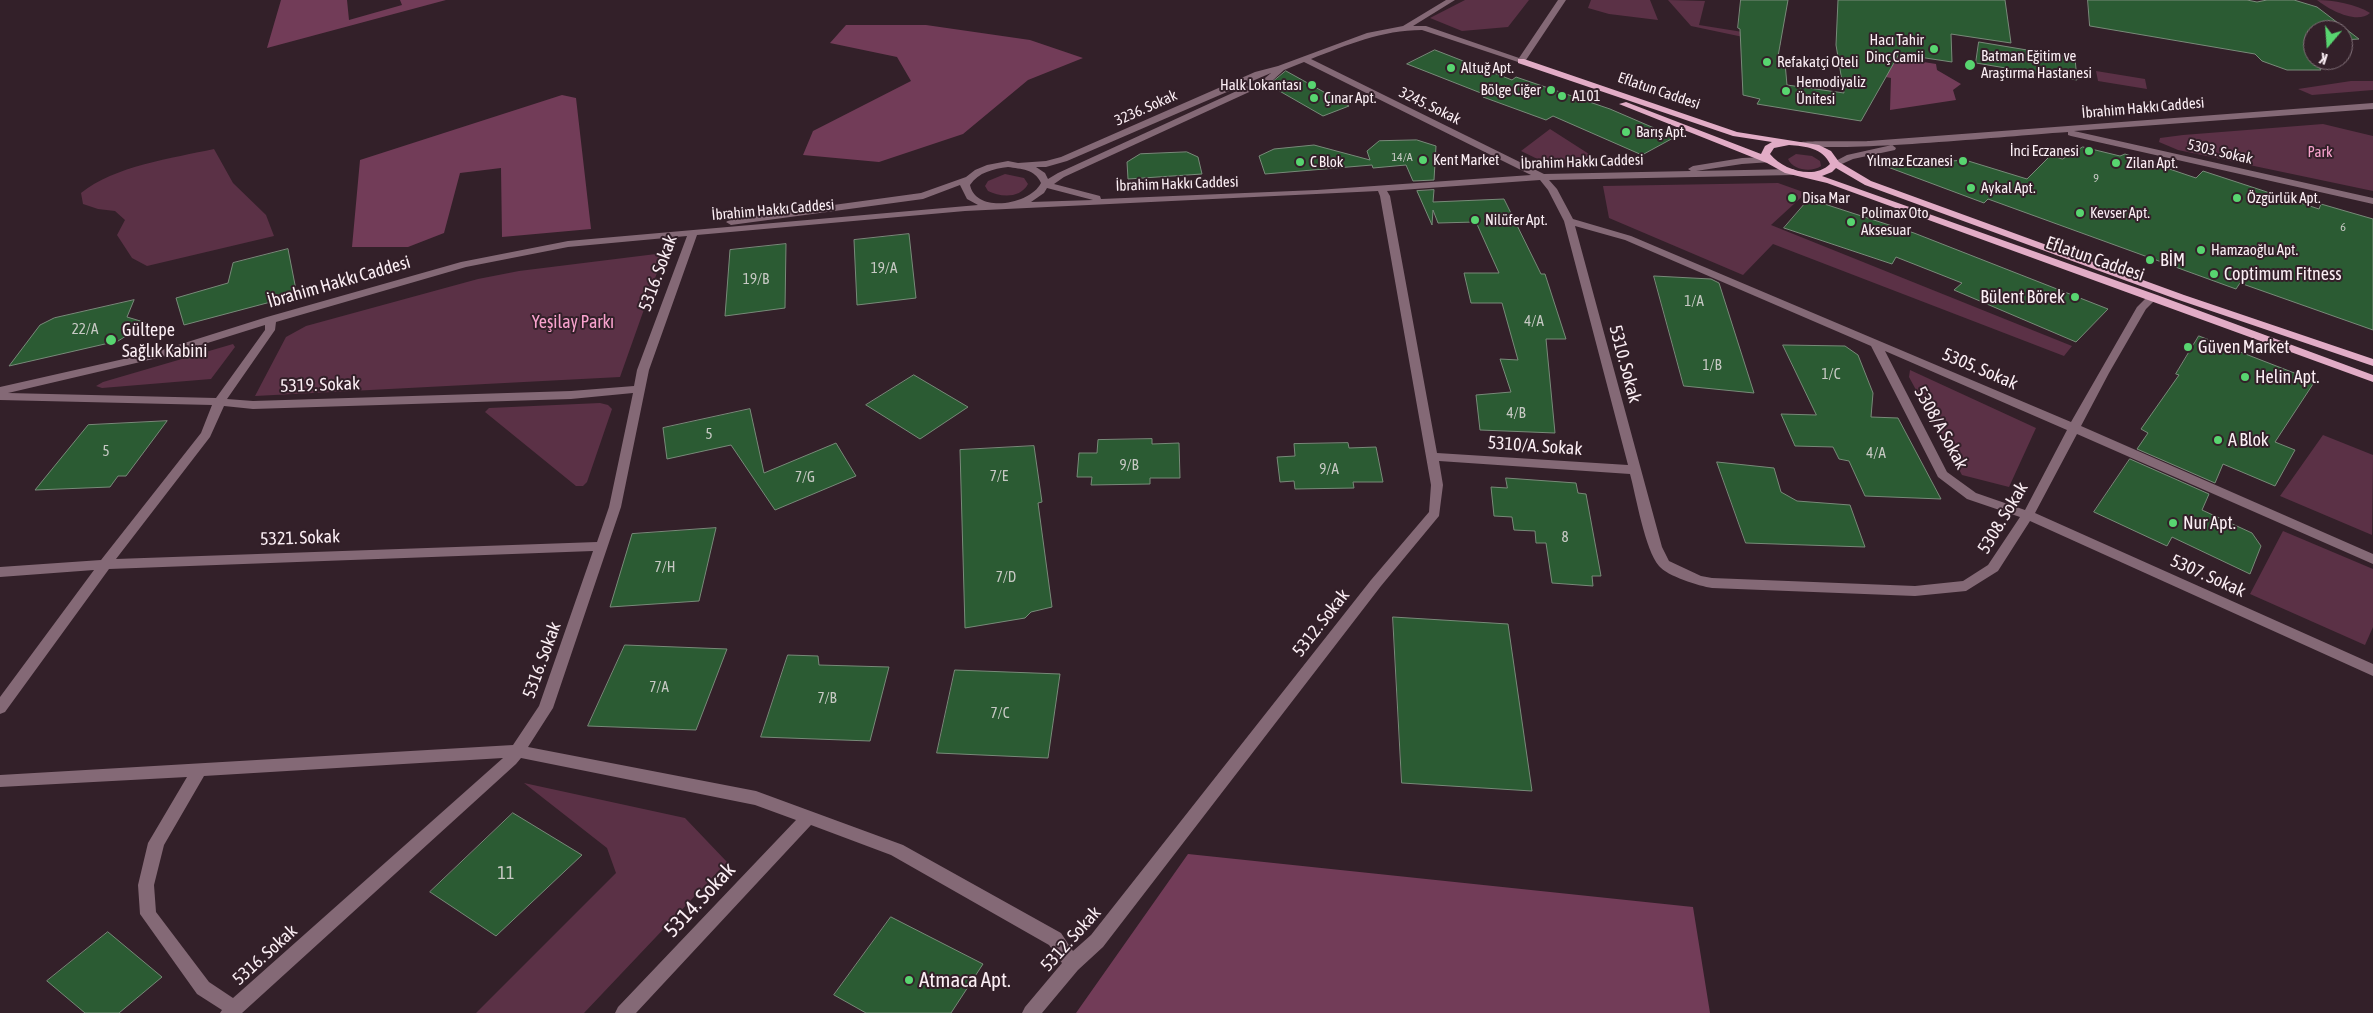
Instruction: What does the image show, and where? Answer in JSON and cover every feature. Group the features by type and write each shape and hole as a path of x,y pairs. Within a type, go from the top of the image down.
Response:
{"main road":[{"name":"Eflatun Caddesi","path":"1522,61 1736,134 1800,143 1821,149 1829,154 1835,164 1868,183 2180,297 2373,363"},
{"name":"Eflatun Caddesi","path":"1522,61 1557,79 1768,160 1774,165 1793,172 1830,181 1861,194 2153,297 2373,379"},
{"path":"1768,160 1765,154 1766,149 1770,145 1789,142"},
{"path":"1804,174 1825,173 1832,169 1835,164"}],"street":[{"path":"1406,26 1451,0"},
{"path":"1522,61 1562,0"},
{"name":"3236. Sokak","path":"969,179 975,173 990,167 1046,164 1064,159 1258,74 1306,60 1381,31 1406,26 1423,28 1522,61"},
{"name":"3245. Sokak","path":"1306,60 1542,177"},
{"name":"3236. Sokak","path":"1012,205 1035,198 1043,192 1046,185 1061,175 1268,80 1281,68"},
{"name":"İbrahim Hakkı Caddesi","path":"1916,141 2155,121 2373,106"},
{"name":"5303. Sokak","path":"2061,130 2373,201"},
{"path":"1800,143 1827,145 1916,141"},
{"path":"1835,164 1850,157 1874,153 1916,141"},
{"path":"1664,174 1742,161 1768,160"},
{"path":"1021,165 1041,173 1046,179 1046,185 1111,202"},
{"path":"1664,174 1793,172"},
{"name":"İbrahim Hakkı Caddesi","path":"0,391 162,354 271,319 408,279 484,260 568,244 1012,205 1382,189 1542,177 1664,174"},
{"name":"5310. Sokak","path":"1542,177 1552,189 1569,222 1656,547 1664,564"},
{"path":"969,179 965,185 970,197 987,204 1012,205"},
{"name":"İbrahim Hakkı Caddesi","path":"693,232 739,220 923,196 969,179"},
{"name":"5312. Sokak","path":"1031,1013 1072,964 1097,941 1376,583 1435,513 1438,485 1385,196 1382,189"},
{"name":"5305. Sokak","path":"1569,222 1628,238 2074,428 2373,559"},
{"name":"5316. Sokak","path":"232,1011 511,760 546,708 615,507 643,370 693,232"},
{"name":"5308. Sokak","path":"1664,564 1698,581 1712,583 1915,591 1966,586 1993,568 2028,515 2142,307 2153,297"},
{"path":"0,708 105,564 206,434 220,401 270,330 271,319"},
{"name":"5308/A Sokak","path":"1875,343 1942,474 1957,489 1980,501 2028,515"},
{"name":"5319. Sokak","path":"0,396 50,399 220,401 263,404 570,395 640,390"},
{"name":"5310/A. Sokak","path":"1432,457 1636,470"},
{"name":"5307. Sokak","path":"2028,515 2373,670"},
{"name":"5321. Sokak","path":"0,572 105,564 601,546"},
{"path":"0,781 517,751 756,798 906,854 1055,939 1072,964"},
{"path":"199,770 156,843 146,886 148,914 203,988 232,1011"},
{"name":"5314. Sokak","path":"624,1013 809,818"}],"green space":[{"path":"1465,0 1529,0 1508,27 1462,31 1430,18"},
{"path":"1591,0 1650,0 1658,20 1609,14 1588,8"},
{"path":"1668,0 1705,1 1699,25 1780,38 1781,45 1691,26"},
{"path":"2317,0 2344,3 2370,13 2364,16 2350,17 2328,8"},
{"path":"2096,71 2145,79 2147,89 2098,81"},
{"path":"2351,81 2373,81 2373,90 2312,95 2298,89"},
{"name":"Park","path":"2323,124 2373,136 2373,191 2178,150 2159,142 2160,138 2183,135"},
{"path":"1550,129 1603,163 1554,167 1521,151"},
{"path":"214,149 233,183 266,215 274,236 147,266 132,258 117,235 125,220 115,211 98,209 83,204 81,193 110,176 145,164"},
{"path":"1796,154 1812,156 1820,161 1821,166 1807,170 1798,168 1790,163 1788,159"},
{"path":"1005,174 1024,178 1028,184 1024,189 1015,194 998,195 988,191 985,186 988,181"},
{"path":"1778,183 1806,193 1771,225 2072,346 2064,356 1773,244 1743,275 1609,218 1603,186"},
{"name":"Yeşilay Parkı","path":"664,253 620,377 255,396 286,337 306,326 478,279 519,271"},
{"path":"233,344 235,347 211,379 102,388 96,386 103,382"},
{"path":"1910,370 2036,428 2009,487 1962,475 1909,377"},
{"path":"600,403 608,405 612,409 587,482 583,486 576,486 485,412 489,408"},
{"path":"2323,435 2373,455 2372,535 2280,496"},
{"path":"2283,531 2373,569 2373,627 2365,645 2250,594"},
{"path":"524,783 685,818 727,862 584,1013 476,1013 616,873 607,848"}],"shaded area":[{"path":"281,0 347,0 349,20 402,5 400,0 446,0 267,48"},
{"path":"846,25 926,25 1030,40 1083,58 1028,80 963,134 879,162 803,155 813,131 911,81 897,57 830,43"},
{"path":"1838,48 1936,64 1937,70 1961,84 1953,90 1956,100 1890,110 1891,78 1839,68"},
{"path":"562,95 576,98 591,229 502,237 501,168 460,173 444,233 408,247 352,247 360,160"},
{"path":"1188,854 1693,907 1710,1013 1076,1013"}],"building":[{"path":"1741,0 1788,0 1777,62 1785,63 1787,85 1844,93 1836,45 1838,0 2005,0 2011,43 1951,34 1952,62 1899,54 1861,121 1757,104 1760,99 1743,95 1740,29 1738,28"},
{"path":"2088,0 2247,0 2257,2 2294,0 2317,7 2334,20 2303,20 2303,70 2287,70 2262,61 2255,54 2090,26"},
{"path":"1979,42 2075,58 2077,80 1976,63"},
{"path":"1435,50 1512,80 1516,77 1610,109 1675,137 1642,155 1553,116 1546,120 1483,97 1486,95 1407,64"},
{"name":"Çınar Apt.","path":"1286,71 1349,106 1323,116 1269,85"},
{"path":"1417,140 1436,146 1434,180 1413,181 1406,165 1373,168 1372,165 1265,174 1259,156 1274,149 1314,145 1370,160 1367,151 1379,141"},
{"path":"2083,147 2120,156 2125,154 2196,178 2203,171 2319,209 2321,204 2373,219 2373,330 2240,283 2236,289 1988,199 1984,203 1885,166 1965,160 2027,179 2051,155 2062,159"},
{"path":"1187,152 1198,157 1202,174 1128,179 1127,162 1140,154"},
{"path":"1434,190 1433,202 1504,199 1541,274 1545,274 1566,339 1546,339 1555,433 1480,430 1476,395 1511,392 1500,359 1518,360 1502,303 1471,303 1464,273 1499,273 1476,222 1438,223 1433,210 1432,225 1417,191"},
{"path":"1809,199 1914,233 2108,309 2076,342 1954,290 1962,283 1896,257 1892,264 1784,228"},
{"path":"909,234 916,298 857,305 854,240"},
{"path":"786,244 785,308 725,316 730,250"},
{"path":"288,249 297,295 184,325 176,298 228,283 233,263"},
{"path":"1654,276 1711,279 1719,283 1754,393 1684,386"},
{"path":"134,300 127,317 147,323 118,341 9,366 40,325 54,318"},
{"path":"2199,336 2315,381 2275,442 2295,450 2275,486 2223,464 2215,483 2137,449 2148,433 2141,429 2179,375 2176,374"},
{"path":"1783,345 1845,346 1858,355 1873,393 1871,417 1898,418 1941,499 1865,496 1849,461 1839,459 1833,447 1795,446 1781,414 1816,415"},
{"path":"914,375 968,407 920,439 866,405"},
{"path":"750,409 764,473 836,443 856,476 775,510 731,445 667,459 663,428"},
{"path":"167,421 126,476 118,476 110,487 35,490 88,425"},
{"path":"1152,439 1152,444 1179,443 1180,478 1150,478 1150,484 1091,485 1092,477 1077,477 1079,453 1097,453 1098,440"},
{"path":"1348,443 1349,448 1376,447 1383,482 1353,482 1354,488 1295,489 1294,481 1280,482 1277,457 1295,456 1294,444"},
{"path":"1034,446 1042,502 1038,503 1052,607 1031,612 1025,618 965,628 960,450"},
{"name":"Nur Apt.","path":"2130,459 2209,494 2202,510 2252,533 2261,546 2250,574 2172,537 2167,546 2094,512"},
{"path":"1717,462 1774,468 1781,492 1797,501 1850,505 1865,547 1746,543"},
{"path":"1506,478 1576,483 1578,493 1586,494 1601,576 1592,576 1593,586 1552,583 1546,543 1536,543 1535,531 1514,530 1512,517 1494,516 1491,487 1507,488"},
{"path":"716,528 699,601 610,607 632,534"},
{"path":"1393,617 1508,624 1532,791 1402,783"},
{"path":"625,645 727,649 696,730 588,726"},
{"path":"788,655 818,656 819,665 889,667 870,741 761,737"},
{"path":"955,670 1060,674 1048,758 937,753"},
{"path":"513,813 582,855 496,936 430,892"},
{"name":"Atmaca Apt.","path":"891,917 983,964 951,1013 866,1013 834,995"},
{"path":"108,932 162,977 119,1013 85,1013 47,981"}],"place":[{"name":"Hacı Tahir Dinç Camii","path":"1934,49"},
{"name":"Refakatçi Oteli","path":"1767,62"},
{"name":"Batman Eğitim ve Araştırma Hastanesi","path":"1970,65"},
{"name":"Altuğ Apt.","path":"1451,68"},
{"name":"Halk Lokantası","path":"1312,85"},
{"name":"Bölge Ciğer","path":"1551,90"},
{"name":"Hemodiyaliz Ünitesi","path":"1786,91"},
{"name":"A101","path":"1562,96"},
{"name":"Çınar Apt.","path":"1314,98"},
{"name":"Barış Apt.","path":"1626,132"},
{"name":"İnci Eczanesi","path":"2089,151"},
{"name":"Kent Market","path":"1423,160"},
{"name":"Yılmaz Eczanesi","path":"1963,161"},
{"name":"C Blok","path":"1300,162"},
{"name":"Zilan Apt.","path":"2116,163"},
{"name":"Aykal Apt.","path":"1971,188"},
{"name":"Disa Mar","path":"1792,198"},
{"name":"Özgürlük Apt.","path":"2237,198"},
{"name":"Kevser Apt.","path":"2080,213"},
{"name":"Nilüfer Apt.","path":"1475,220"},
{"name":"Polimax Oto Aksesuar","path":"1851,222"},
{"name":"Hamzaoğlu Apt.","path":"2201,250"},
{"name":"BİM","path":"2150,260"},
{"name":"Coptimum Fitness","path":"2214,274"},
{"name":"Bülent Börek","path":"2075,297"},
{"name":"Gültepe Sağlık Kabini","path":"111,340"},
{"name":"Güven Market","path":"2188,347"},
{"name":"Helin Apt.","path":"2245,377"},
{"name":"A Blok","path":"2218,440"},
{"name":"Nur Apt.","path":"2173,523"},
{"name":"Atmaca Apt.","path":"909,980"}]}
